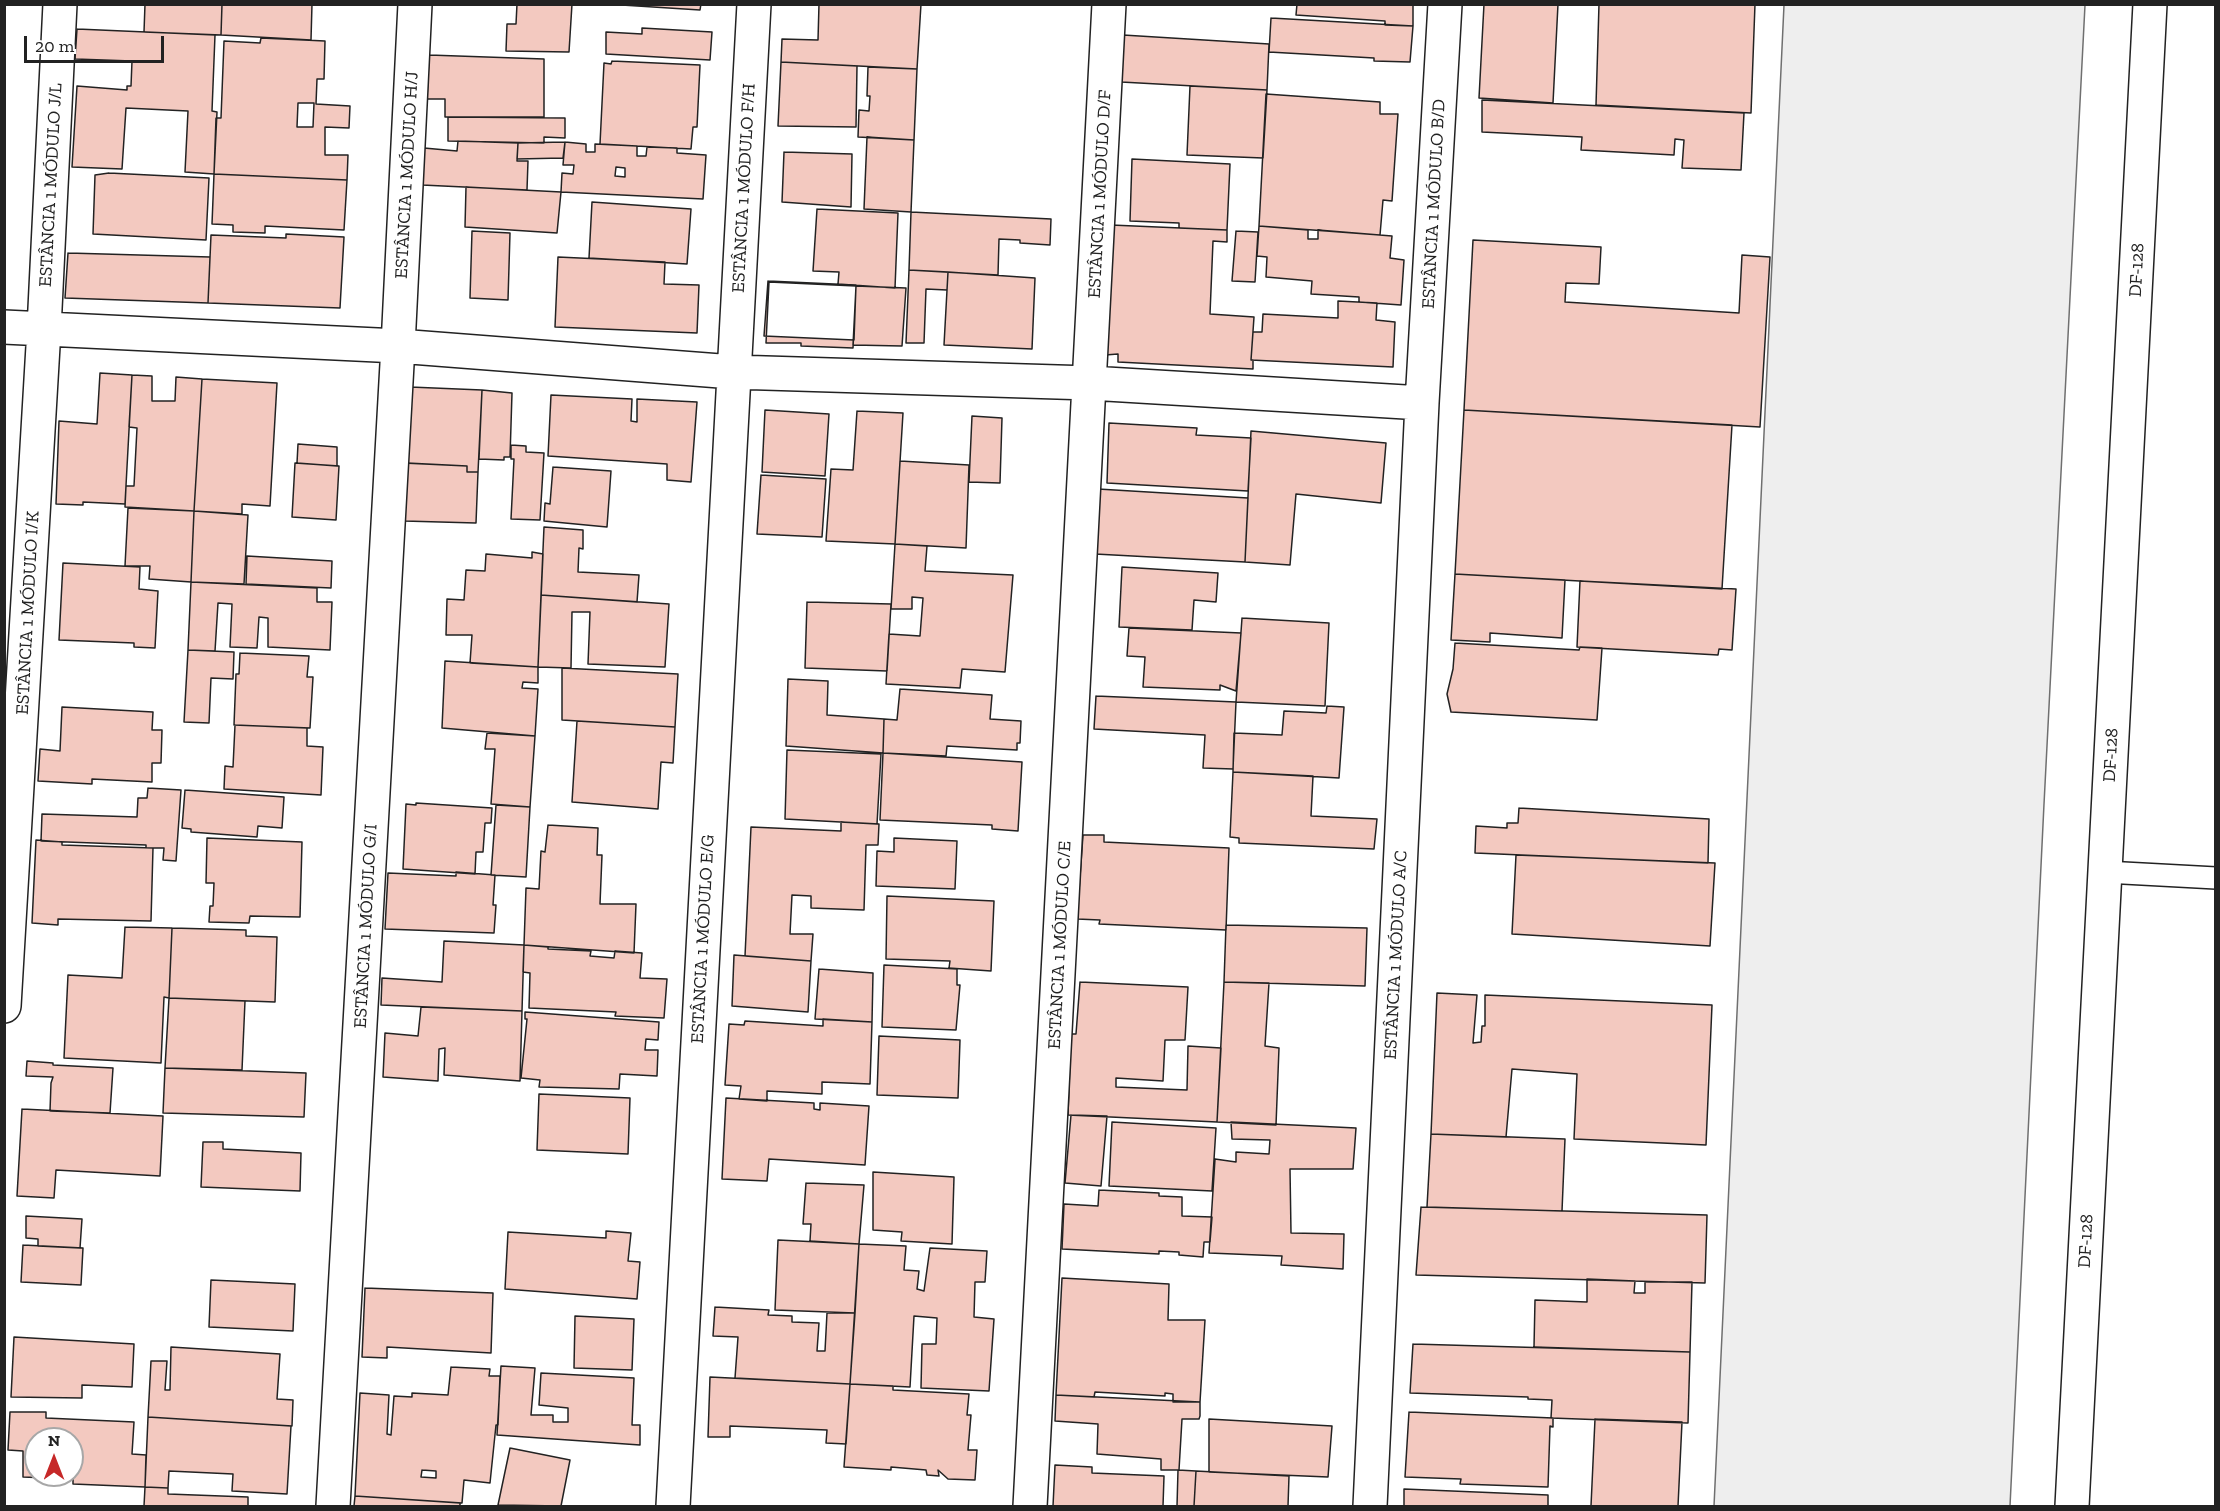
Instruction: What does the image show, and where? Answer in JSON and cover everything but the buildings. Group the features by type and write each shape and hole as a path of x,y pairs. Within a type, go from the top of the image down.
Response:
{"street":[{"name":"ESTÂNCIA 1 MÓDULO J/L","path":"44,329 60,4"},
{"name":"ESTÂNCIA 1 MÓDULO H/J","path":"398,346 415,4"},
{"name":"ESTÂNCIA 1 MÓDULO F/H","path":"733,372 754,4"},
{"name":"ESTÂNCIA 1 MÓDULO D/F","path":"1090,383 1109,4"},
{"name":"ESTÂNCIA 1 MÓDULO B/D","path":"1422,403 1445,4"},
{"name":"DF-128","path":"2072,1506 2151,4"},
{"path":"4,327 398,346 733,372 1090,383 1422,403"},
{"name":"ESTÂNCIA 1 MÓDULO I/K","path":"4,1006 44,329"},
{"name":"ESTÂNCIA 1 MÓDULO G/I","path":"333,1506 398,346"},
{"name":"ESTÂNCIA 1 MÓDULO E/G","path":"673,1506 733,372"},
{"name":"ESTÂNCIA 1 MÓDULO C/E","path":"1030,1506 1090,383"},
{"name":"ESTÂNCIA 1 MÓDULO A/C","path":"1370,1506 1422,403"}],"lane":[{"path":"2105,872 2216,878"}],"shaded area":[{"path":"1784,5 2085,5 2010,1506 1714,1506"}]}
